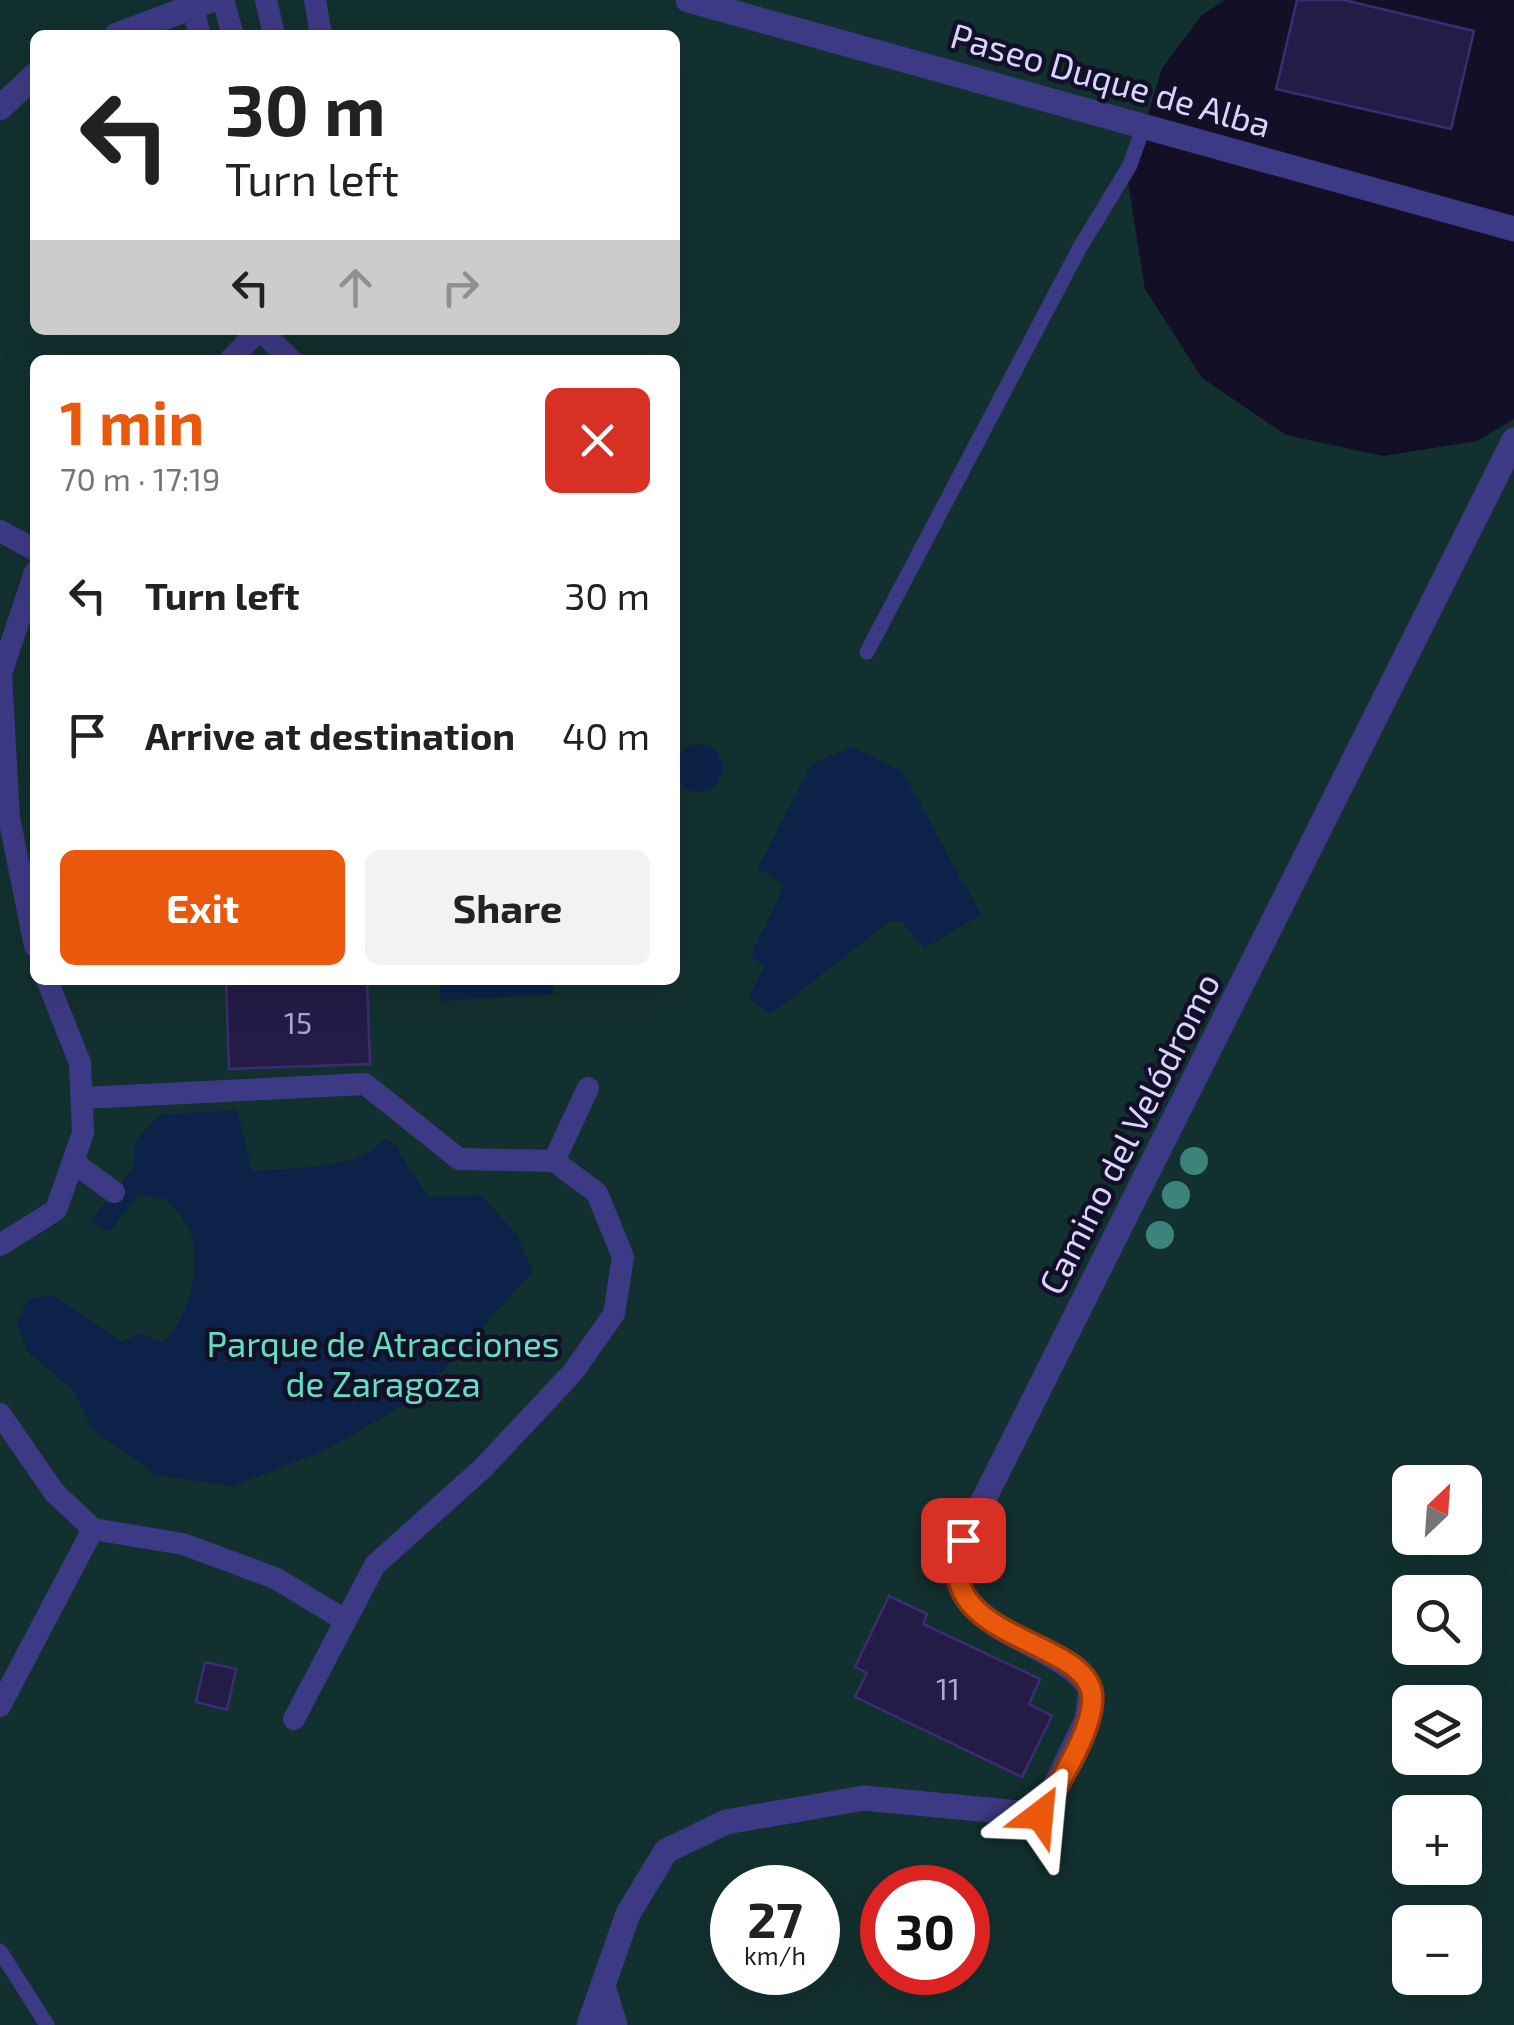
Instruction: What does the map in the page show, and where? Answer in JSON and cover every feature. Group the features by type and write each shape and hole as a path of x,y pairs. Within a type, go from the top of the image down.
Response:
{"street":[{"path":"223,0 232,30"},
{"path":"266,0 273,30"},
{"path":"315,0 320,30"},
{"name":"Paseo Duque de Alba","path":"688,0 1514,229"},
{"path":"130,30 201,3 200,30"},
{"path":"0,108 30,80"},
{"path":"235,355 254,335"},
{"path":"264,335 286,355"},
{"name":"Camino del Velódromo","path":"604,1990 628,1914 666,1851 726,1822 864,1798 1040,1815 1080,1738 1092,1703 1092,1690 1071,1666 983,1617 960,1581 960,1549 1514,440"},
{"path":"0,531 30,547"},
{"path":"30,587 0,674 10,817 30,920"},
{"path":"0,1244 56,1210 83,1133 80,1063 49,985"},
{"path":"82,1098 365,1084 459,1159 554,1161 597,1192 623,1256 614,1314 573,1372 536,1414 375,1565 343,1618 294,1719"},
{"path":"554,1161 588,1088"},
{"path":"73,1162 114,1192"},
{"path":"0,1414 54,1492 92,1529 183,1544 275,1578 343,1618"},
{"path":"0,1706 92,1529"},
{"path":"589,2025 604,1990"},
{"path":"604,1990 615,2025"}],"lane":[{"path":"867,652 1079,249 1130,164 1144,125"},
{"path":"0,1951 47,2025"}],"green space":[{"name":"Parque de Atracciones de Zaragoza","path":"0,0 1225,0 1202,15 1162,68 1128,182 1145,289 1202,378 1286,435 1383,456 1477,441 1514,419 1514,2025 0,2025"}],"water":[{"path":"690,746 708,746 721,759 721,777 708,790 690,790 680,782 680,754"},
{"path":"851,747 902,771 981,915 924,948 902,922 889,922 771,1014 748,997 765,966 751,956 784,885 758,868 812,764"},
{"path":"439,985 553,985 554,994 441,1001"},
{"path":"237,1110 252,1171 342,1162 359,1157 384,1139 394,1143 428,1197 480,1195 515,1232 533,1271 420,1396 325,1450 234,1486 156,1475 91,1428 75,1392 30,1354 16,1323 29,1299 53,1295 121,1342 140,1334 164,1342 181,1318 194,1275 193,1245 186,1222 166,1199 139,1194 110,1231 90,1222 133,1167 136,1140 160,1115"}],"building":[{"path":"1297,0 1344,0 1474,31 1451,129 1276,89"},
{"path":"226,985 367,985 370,1064 229,1069"},
{"path":"889,1596 927,1614 923,1624 1040,1679 1029,1704 1052,1716 1022,1777 855,1697 867,1673 855,1667"},
{"path":"205,1662 236,1669 227,1710 196,1702"}],"route":[{"path":"963,1540 957,1571 976,1609 992,1623 1071,1666 1092,1690 1092,1703 1080,1738 1040,1815"}]}
